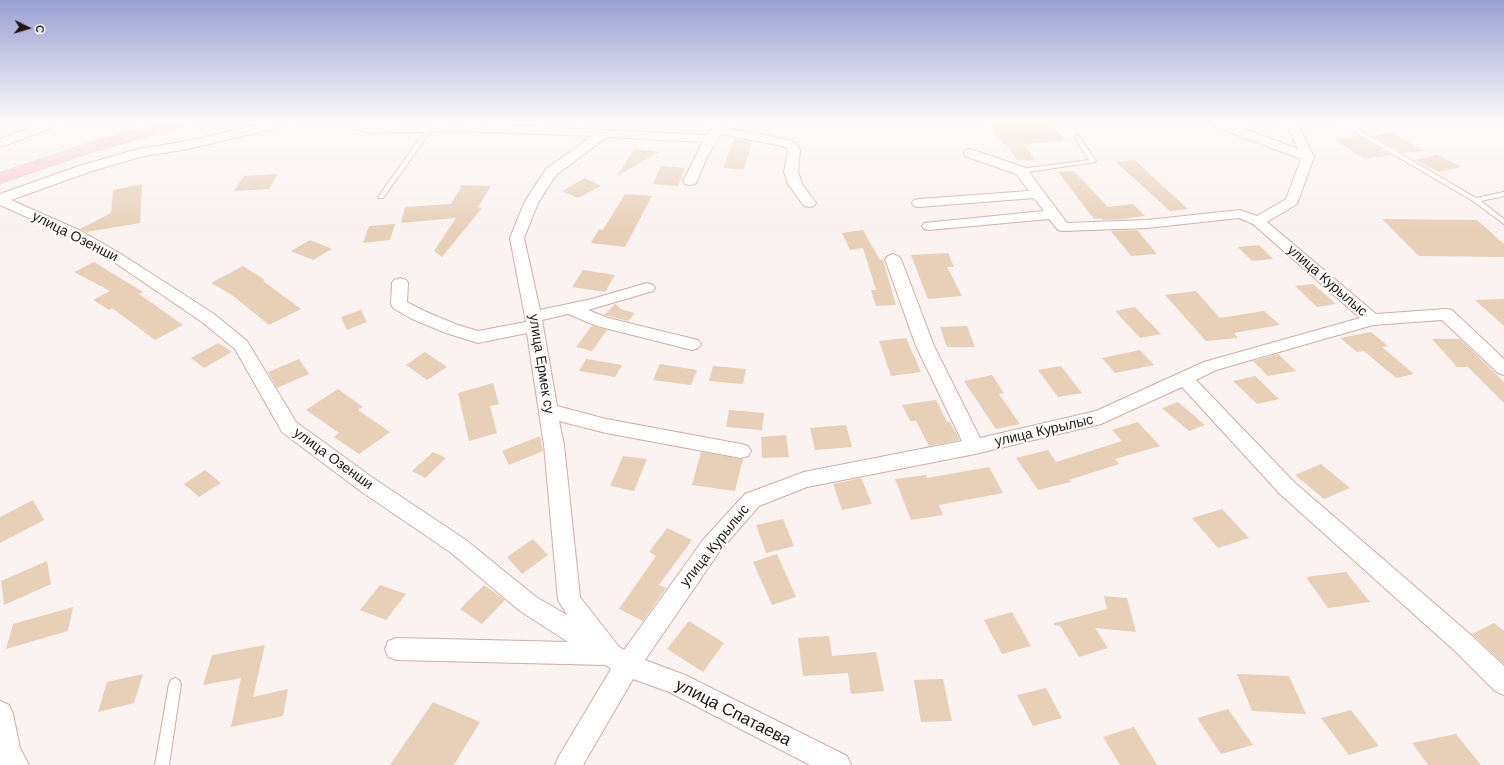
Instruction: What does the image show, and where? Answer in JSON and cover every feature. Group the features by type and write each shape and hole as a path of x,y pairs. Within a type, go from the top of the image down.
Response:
{"highway":[{"path":"0,178 60,158"}],"street":[{"path":"0,200 84,169 122,158"},
{"name":"улица Ермек су","path":"570,158 551,172 531,203 517,238 534,321 554,445 569,600 618,659"},
{"path":"690,181 700,158"},
{"path":"793,158 791,172 795,184 809,203"},
{"path":"983,158 1021,171 1063,227 1148,224 1240,214 1258,220 1292,201 1308,158"},
{"path":"919,203 1037,194"},
{"name":"улица Озенши","path":"0,200 76,234 116,257 208,318 241,345 289,427 366,484 458,546 528,604 618,659"},
{"path":"929,226 1053,214"},
{"name":"улица Курылыс","path":"1258,220 1372,320"},
{"path":"893,259 924,346 975,447"},
{"path":"400,283 399,304 418,315 452,329 478,337 569,309 594,304 647,288"},
{"path":"569,309 603,322 692,344"},
{"path":"1372,320 1446,314 1504,368"},
{"name":"улица Курылыс","path":"568,765 618,659 711,546 752,500 804,480 975,447 1101,417 1210,366 1372,320"},
{"path":"1184,378 1287,488 1464,644 1504,683"},
{"path":"549,412 606,426 741,451"},
{"path":"398,649 618,659"},
{"name":"улица Спатаева","path":"618,659 676,683 838,765"},
{"path":"0,714 8,754 16,765"}],"lane":[{"path":"382,197 409,158"},
{"path":"1021,171 1093,161 1091,158"},
{"path":"1402,158 1475,200 1504,222"},
{"path":"1475,200 1504,194"},
{"path":"162,765 175,684"}],"building":[{"path":"629,158 649,158 617,176"},
{"path":"727,158 747,158 743,170 723,168"},
{"path":"1015,158 1033,158 1035,160 1017,160"},
{"path":"1425,158 1442,158 1461,167 1439,172 1415,160"},
{"path":"1135,160 1188,209 1170,211 1116,162"},
{"path":"661,166 685,168 678,186 653,184"},
{"path":"1074,171 1108,207 1133,204 1145,216 1127,218 1128,219 1094,219 1058,172"},
{"path":"278,174 269,189 234,191 244,176"},
{"path":"585,178 601,186 578,198 562,191"},
{"path":"142,184 140,223 86,232 80,229 111,213 113,190"},
{"path":"462,185 491,186 478,207 482,208 442,257 434,251 456,218 401,223 405,207 451,204"},
{"path":"625,194 652,196 625,247 591,243 599,229 603,230"},
{"path":"1382,219 1477,220 1504,244 1504,257 1419,256"},
{"path":"395,224 390,240 363,243 369,226"},
{"path":"863,230 880,260 883,260 896,305 876,306 871,290 876,290 863,248 850,250 842,233"},
{"path":"1137,230 1157,254 1131,256 1111,231"},
{"path":"310,240 332,249 313,260 291,251"},
{"path":"1259,245 1273,259 1252,261 1238,247"},
{"path":"948,253 954,267 947,267 962,296 928,299 911,255"},
{"path":"94,262 143,292 139,294 183,325 155,340 112,308 109,310 93,300 110,291 74,272"},
{"path":"243,266 265,280 263,281 301,309 269,325 232,295 211,283"},
{"path":"583,270 615,275 605,292 572,287"},
{"path":"1313,284 1336,304 1317,307 1295,286"},
{"path":"1196,291 1220,318 1264,311 1280,325 1234,333 1238,338 1206,341 1165,295"},
{"path":"1504,299 1504,326 1475,300"},
{"path":"615,304 621,309 635,313 628,321 604,315"},
{"path":"1135,307 1161,334 1140,338 1115,311"},
{"path":"361,310 367,322 347,330 341,317"},
{"path":"594,326 607,330 592,351 576,347 591,327"},
{"path":"967,326 975,347 947,347 940,327"},
{"path":"1371,332 1388,346 1382,347 1414,374 1396,378 1364,351 1357,352 1340,338"},
{"path":"906,338 921,372 891,376 879,341"},
{"path":"1432,339 1460,339 1504,382 1504,403 1468,367 1457,367"},
{"path":"218,343 232,352 204,368 191,358"},
{"path":"1140,350 1154,365 1115,373 1102,358"},
{"path":"425,352 447,367 427,380 406,365"},
{"path":"1278,354 1296,371 1268,376 1253,361"},
{"path":"299,359 309,374 277,388 268,372"},
{"path":"586,359 622,365 615,377 579,371"},
{"path":"660,364 697,370 691,385 653,380"},
{"path":"713,366 746,369 743,384 709,381"},
{"path":"1061,366 1082,393 1058,397 1038,370"},
{"path":"992,375 1004,393 999,394 1020,424 996,429 964,381"},
{"path":"1255,376 1279,399 1257,404 1233,381"},
{"path":"493,383 499,404 490,406 497,433 469,441 458,393"},
{"path":"338,389 363,407 358,410 390,432 359,454 334,437 339,433 306,410"},
{"path":"936,400 947,422 950,422 960,440 929,446 916,421 910,421 902,405"},
{"path":"1178,402 1205,425 1189,431 1162,408"},
{"path":"729,410 764,413 762,430 726,427"},
{"path":"1138,422 1160,446 1115,459 1119,464 1069,480 1071,482 1038,490 1016,458 1048,450 1056,462 1122,441 1112,430"},
{"path":"846,425 852,447 815,450 810,428"},
{"path":"786,435 789,457 762,458 761,437"},
{"path":"540,436 543,451 509,465 502,451"},
{"path":"433,452 446,458 425,478 412,471"},
{"path":"701,452 743,459 735,491 692,485"},
{"path":"623,456 647,459 634,491 610,486"},
{"path":"1321,464 1350,488 1324,499 1295,475"},
{"path":"989,467 1003,493 939,505 943,515 911,520 895,479 926,475 927,478"},
{"path":"205,470 221,483 199,497 184,484"},
{"path":"861,478 872,504 842,510 833,484"},
{"path":"33,500 44,520 0,543 0,517"},
{"path":"1222,509 1249,538 1218,548 1192,518"},
{"path":"783,519 794,546 766,553 756,525"},
{"path":"667,528 692,540 659,585 666,588 643,621 619,609 656,556 649,552"},
{"path":"533,539 548,555 522,574 507,557"},
{"path":"777,554 796,597 772,605 753,562"},
{"path":"47,561 51,584 4,605 1,581"},
{"path":"1346,572 1370,602 1328,608 1306,577"},
{"path":"380,585 406,594 386,620 360,610"},
{"path":"484,585 505,600 482,624 460,609"},
{"path":"1104,596 1127,598 1136,632 1095,628 1108,648 1079,657 1060,626 1054,625 1054,623 1107,609"},
{"path":"73,607 68,631 6,649 13,624"},
{"path":"1012,612 1031,646 1002,654 984,620"},
{"path":"689,621 724,643 703,672 667,649"},
{"path":"1494,623 1504,631 1504,664 1472,634"},
{"path":"829,636 832,656 876,652 884,691 851,694 848,673 803,676 798,638"},
{"path":"265,645 253,697 288,689 283,716 231,727 241,678 203,685 212,655"},
{"path":"143,674 134,703 98,712 107,682"},
{"path":"1237,674 1289,676 1306,714 1252,711"},
{"path":"943,679 952,721 921,722 914,680"},
{"path":"1046,688 1062,718 1033,726 1017,695"},
{"path":"433,702 480,722 454,765 390,765"},
{"path":"1228,709 1253,745 1221,754 1197,718"},
{"path":"1351,710 1379,746 1349,755 1321,718"},
{"path":"1134,727 1157,765 1120,765 1103,737"},
{"path":"1456,734 1481,765 1428,765 1412,743"}]}
